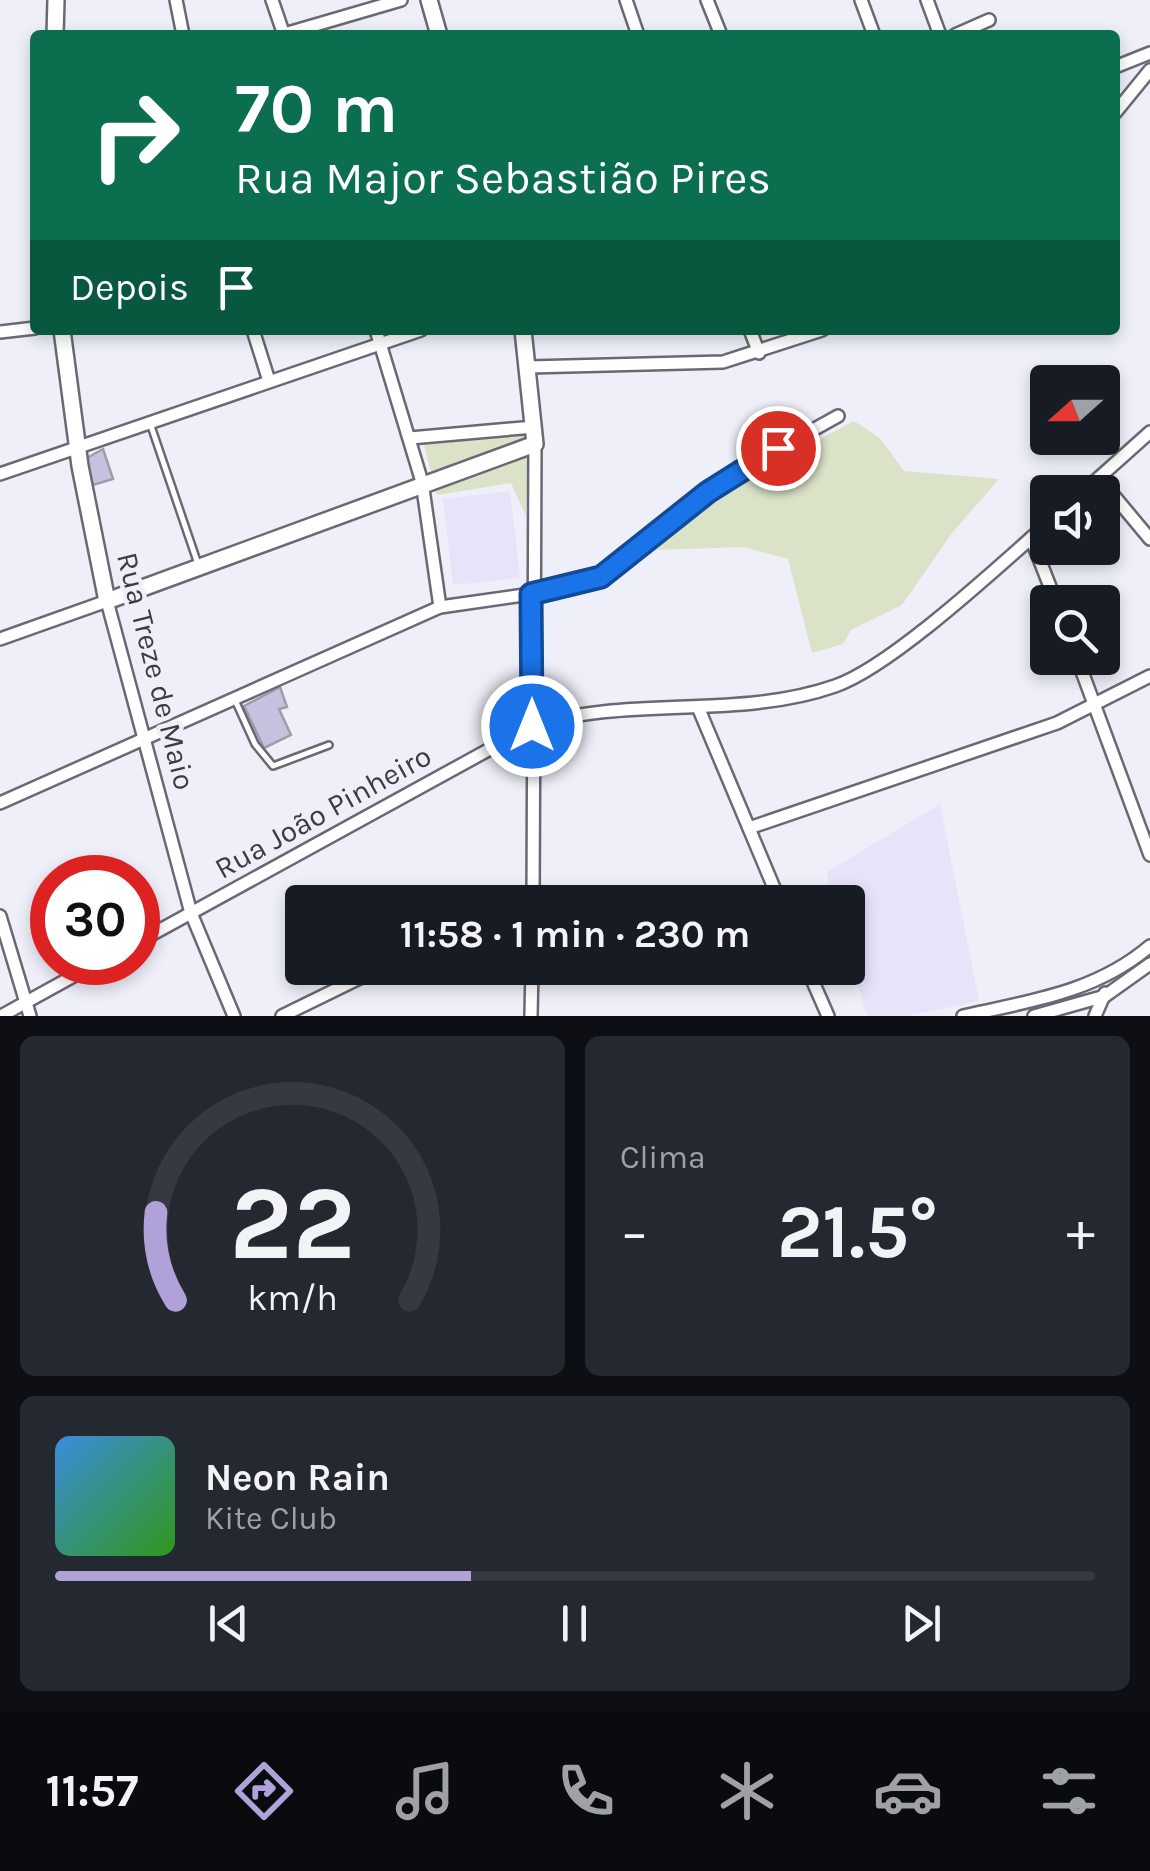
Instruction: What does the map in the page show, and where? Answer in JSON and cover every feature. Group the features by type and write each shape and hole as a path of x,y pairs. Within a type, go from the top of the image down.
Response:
{"street":[{"path":"55,30 56,0"},
{"path":"176,0 182,30"},
{"path":"272,0 281,30"},
{"path":"300,30 400,0"},
{"path":"429,0 437,30"},
{"path":"626,0 636,30"},
{"path":"707,0 719,30"},
{"path":"860,0 872,30"},
{"path":"927,0 938,30"},
{"path":"966,30 989,20"},
{"path":"1120,65 1150,52"},
{"path":"1120,107 1150,70"},
{"path":"0,332 30,329"},
{"name":"Rua Treze de Maio","path":"63,335 77,447 108,600 191,913 234,1016"},
{"path":"255,335 269,381"},
{"path":"378,335 422,482 440,607"},
{"path":"0,474 408,335"},
{"path":"524,335 534,435 533,885"},
{"path":"752,335 759,353"},
{"path":"530,367 674,366 759,353 808,335"},
{"path":"0,803 440,607 531,594 601,577 732,475 838,416"},
{"path":"1102,475 1150,432"},
{"path":"410,438 534,435"},
{"path":"0,639 422,482 534,435"},
{"path":"1120,503 1150,538"},
{"name":"Rua João Pinheiro","path":"160,930 532,726 592,713 698,707 800,694 848,681 890,653 1030,539"},
{"path":"1084,675 1150,856"},
{"path":"749,828 1096,706 1150,676"},
{"path":"698,707 773,885"},
{"path":"0,916 30,1016"},
{"path":"963,1016 1054,996 1104,979 1150,946"},
{"path":"1034,1016 1105,996 1150,964"},
{"path":"1095,1016 1105,996 1104,979"},
{"path":"1,1016 57,985"},
{"path":"282,1016 345,985"},
{"path":"531,1016 532,985"},
{"path":"815,985 828,1016"}],"lane":[{"path":"150,423 198,566"},
{"path":"235,700 255,744 274,766 329,745"}],"shaded area":[{"path":"510,491 520,578 453,585 443,499"},
{"path":"940,804 979,1001 906,1016 867,1016 858,985 865,985 865,885 829,885 827,872"}],"green space":[{"path":"854,421 880,438 904,471 999,479 952,533 902,605 851,630 843,644 812,653 788,559 743,547 656,550 727,488"},
{"path":"529,434 526,516 511,483 437,495 423,441"}],"building":[{"path":"103,449 113,479 93,485 85,459"},
{"path":"280,687 287,707 279,709 291,735 264,748 244,706"}],"route":[{"path":"532,726 531,594 601,577 708,492 778,448"}]}
